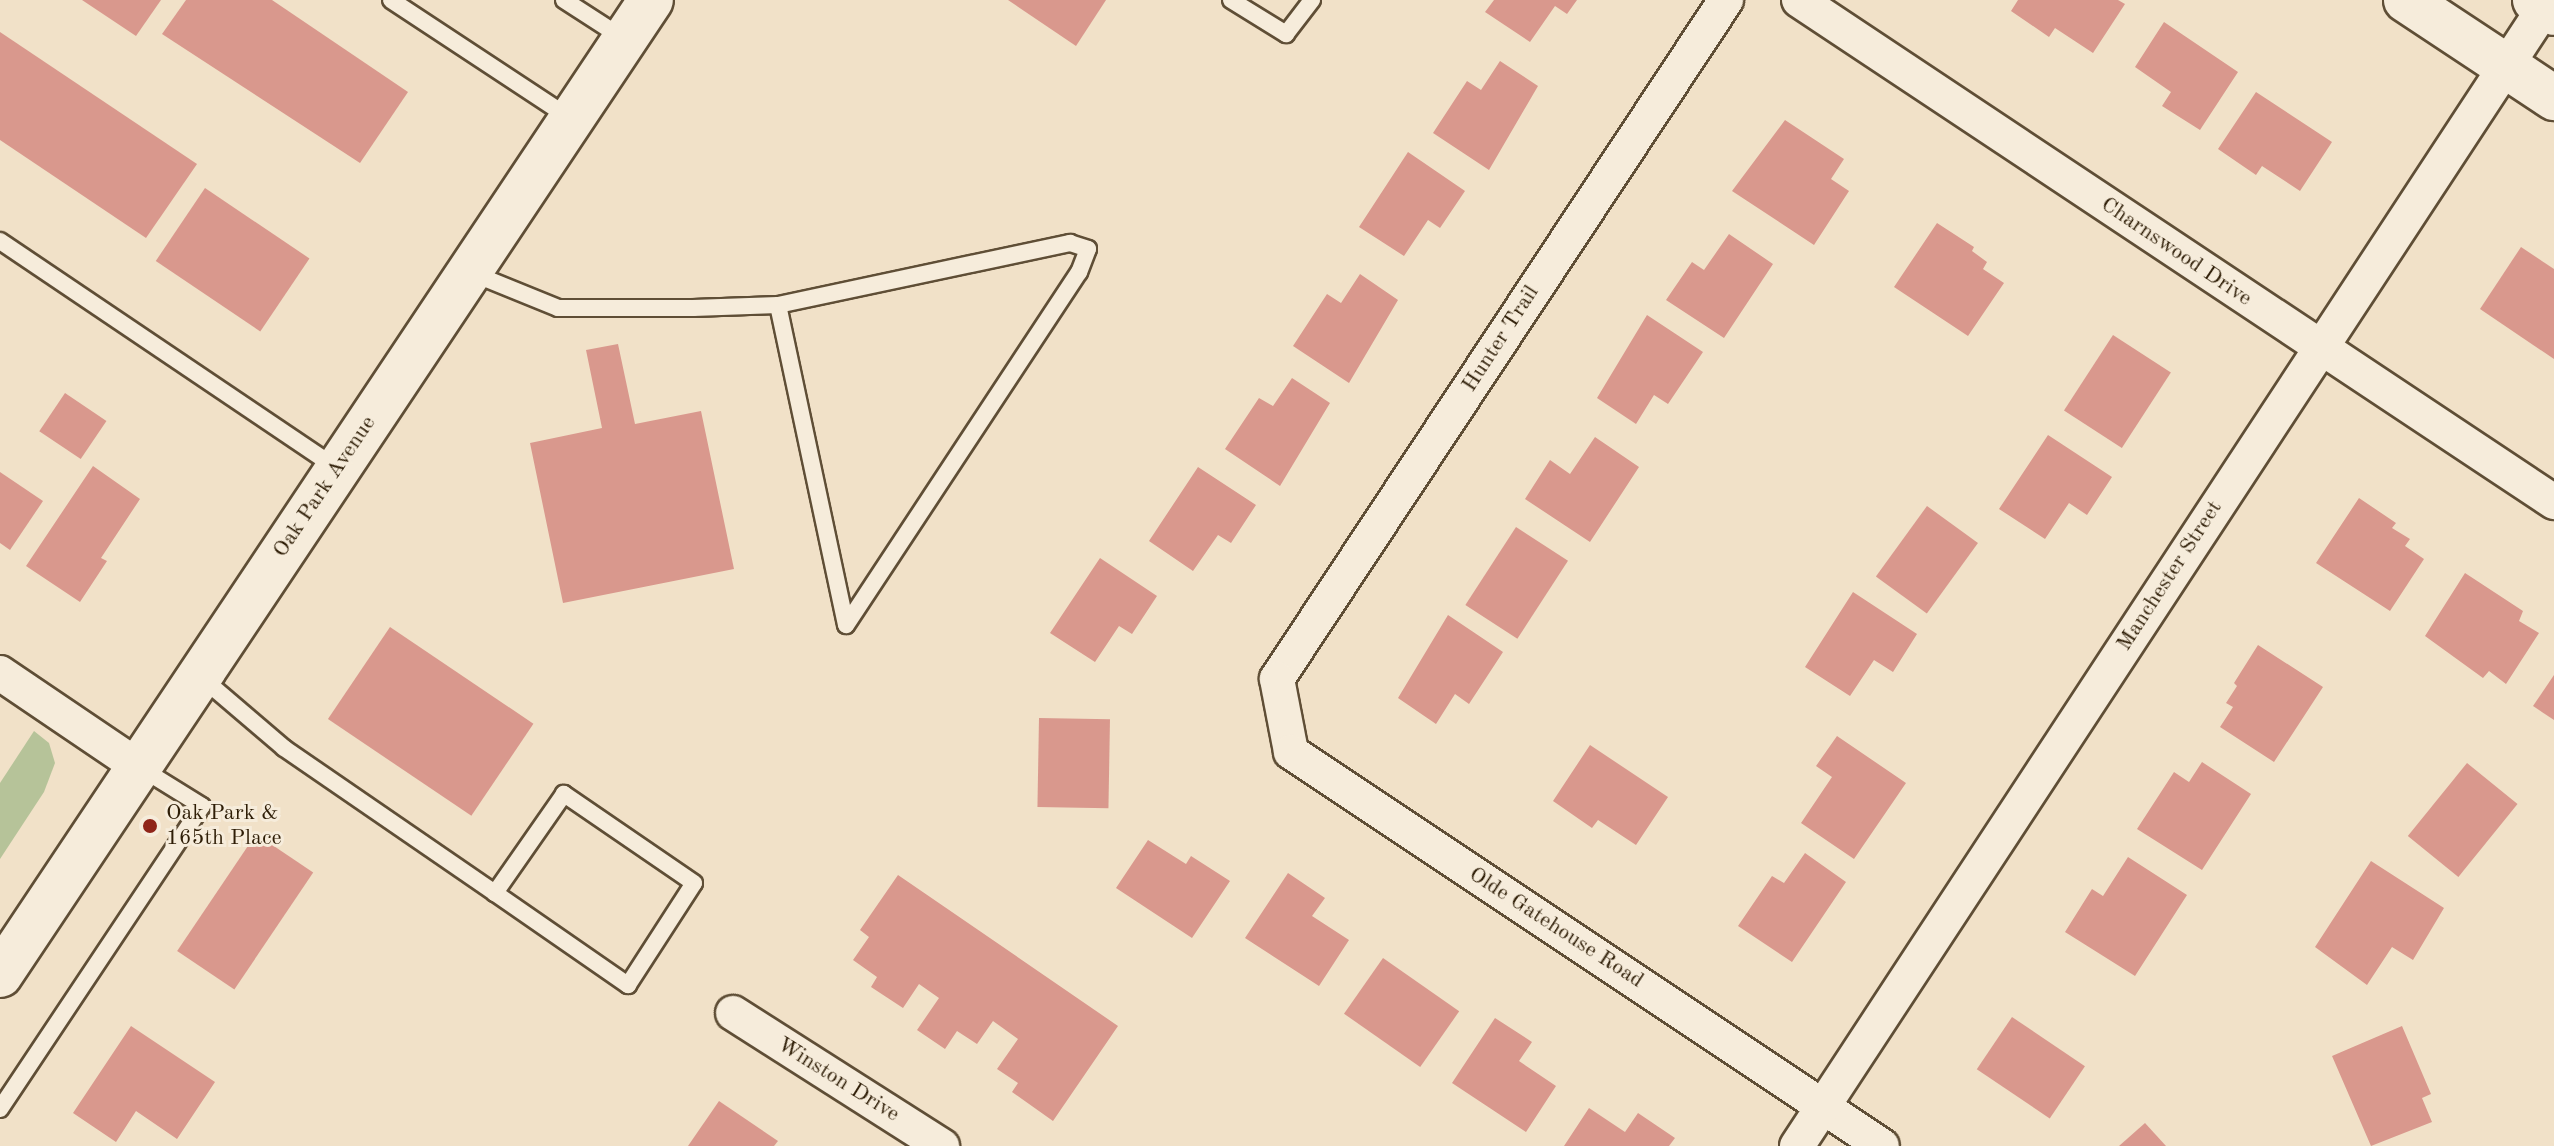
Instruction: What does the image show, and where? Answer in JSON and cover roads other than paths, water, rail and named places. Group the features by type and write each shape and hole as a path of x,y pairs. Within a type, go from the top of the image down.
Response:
{"street":[{"name":"Oak Park Avenue","path":"0,975 651,0"},
{"name":"Hunter Trail","path":"1277,679 1726,0"},
{"name":"Charnswood Drive","path":"1799,0 2554,502"},
{"path":"2406,0 2554,98"},
{"name":"Manchester Street","path":"1797,1146 2545,6"},
{"path":"0,673 139,767"},
{"name":"Olde Gatehouse Road","path":"1277,679 1291,752 1882,1146"},
{"name":"Winston Drive","path":"733,1013 942,1146"}],"lane":[{"path":"391,0 571,119"},
{"path":"564,0 625,39"},
{"path":"1231,0 1286,34 1312,0"},
{"path":"0,241 338,469"},
{"path":"469,272 558,308 778,305 1070,243 1088,249 1079,272 846,625 778,305"},
{"path":"200,676 284,748 628,985 694,883 564,794 495,893"},
{"path":"0,1109 202,806 139,767"}],"place":[{"name":"Oak Park & 165th Place","path":"150,826"}]}
